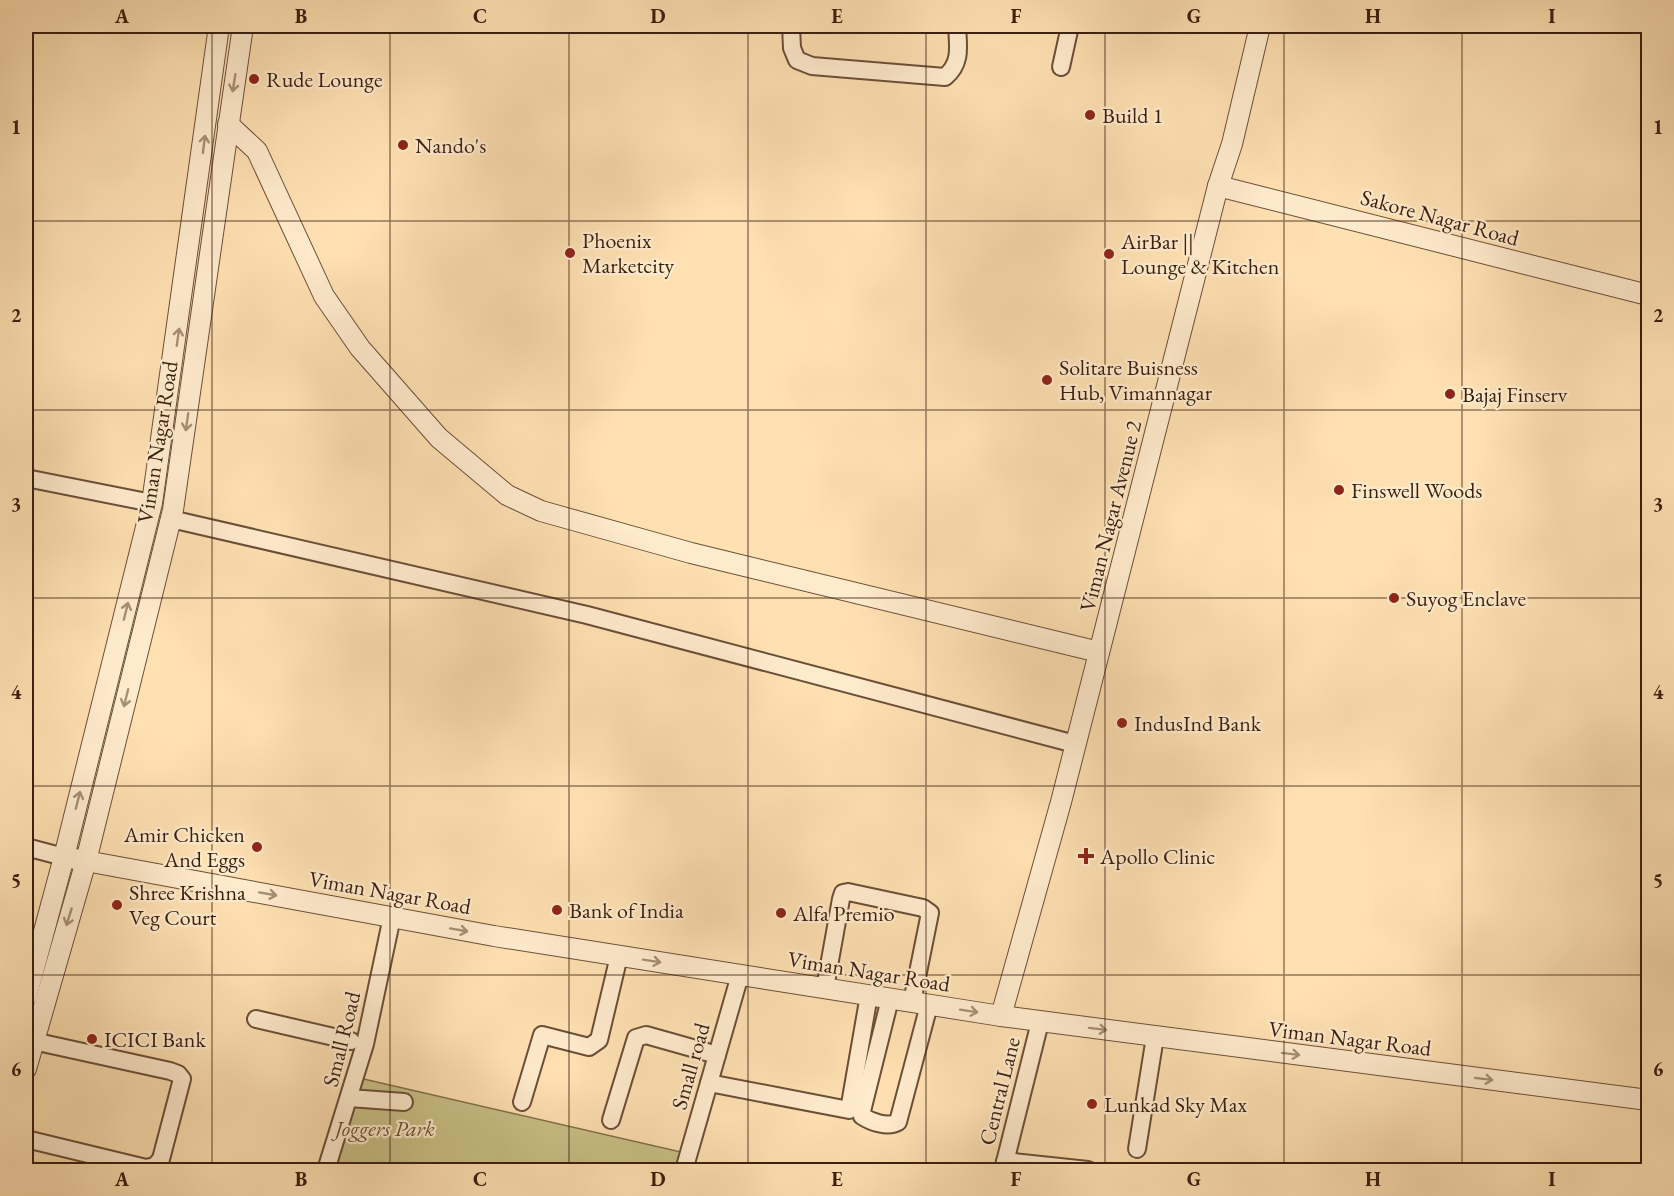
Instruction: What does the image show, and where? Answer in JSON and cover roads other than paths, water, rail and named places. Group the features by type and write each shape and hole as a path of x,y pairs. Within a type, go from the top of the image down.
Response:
{"street":[{"name":"Viman Nagar Road","path":"26,998 64,857 152,503 219,26"},
{"name":"Viman Nagar Road","path":"26,1069 86,861 171,519 182,457 243,26"},
{"path":"791,26 792,48 797,60 812,66 945,77 953,71 959,58 957,26"},
{"path":"1061,67 1070,26"},
{"name":"Viman Nagar Avenue 2","path":"1000,1016 1100,652 1218,186 1232,144 1260,26"},
{"path":"228,124 257,152 324,296 360,348 439,438 507,495 541,511 680,550 1100,652"},
{"name":"Sakore Nagar Road","path":"1218,186 1648,295"},
{"path":"26,478 152,503"},
{"path":"171,519 587,615 1075,744"},
{"path":"26,847 64,857"},
{"name":"Viman Nagar Road","path":"64,857 619,956 920,1004 1040,1022 1648,1100"},
{"path":"825,988 843,893 848,892 923,908 930,914 920,1004 898,1122 887,1125 866,1119 862,1116 862,1111 890,999"},
{"name":"Small Road","path":"326,1170 365,1044 392,917"},
{"path":"522,1102 542,1035 589,1047 596,1045 619,956"},
{"name":"Small road","path":"684,1170 740,975"},
{"path":"709,1083 849,1110 869,995"},
{"path":"256,1019 351,1041"},
{"name":"Central Lane","path":"1004,1166 1040,1022"},
{"path":"611,1120 636,1038 646,1035 717,1055"},
{"path":"1137,1149 1155,1037"},
{"path":"26,1139 146,1168 155,1166 161,1159 182,1079 171,1071 33,1041"},
{"path":"349,1098 404,1102"},
{"path":"1004,1166 1088,1170"}],"place":[{"name":"Rude Lounge","path":"254,79"},
{"name":"Build 1","path":"1090,115"},
{"name":"Nando's","path":"403,145"},
{"name":"Phoenix Marketcity","path":"570,253"},
{"name":"AirBar || Lounge & Kitchen","path":"1109,254"},
{"name":"Solitare Buisness Hub, Vimannagar","path":"1047,380"},
{"name":"Bajaj Finserv","path":"1450,394"},
{"name":"Finswell Woods","path":"1339,490"},
{"name":"Suyog Enclave","path":"1394,598"},
{"name":"IndusInd Bank","path":"1122,723"},
{"name":"Amir Chicken And Eggs","path":"257,847"},
{"name":"Apollo Clinic","path":"1086,856"},
{"name":"Shree Krishna Veg Court","path":"117,905"},
{"name":"Bank of India","path":"557,910"},
{"name":"Alfa Premio","path":"781,913"},
{"name":"ICICI Bank","path":"92,1039"},
{"name":"Lunkad Sky Max","path":"1092,1104"}],"park label":[{"name":"Joggers Park","path":"385,1128"}]}
